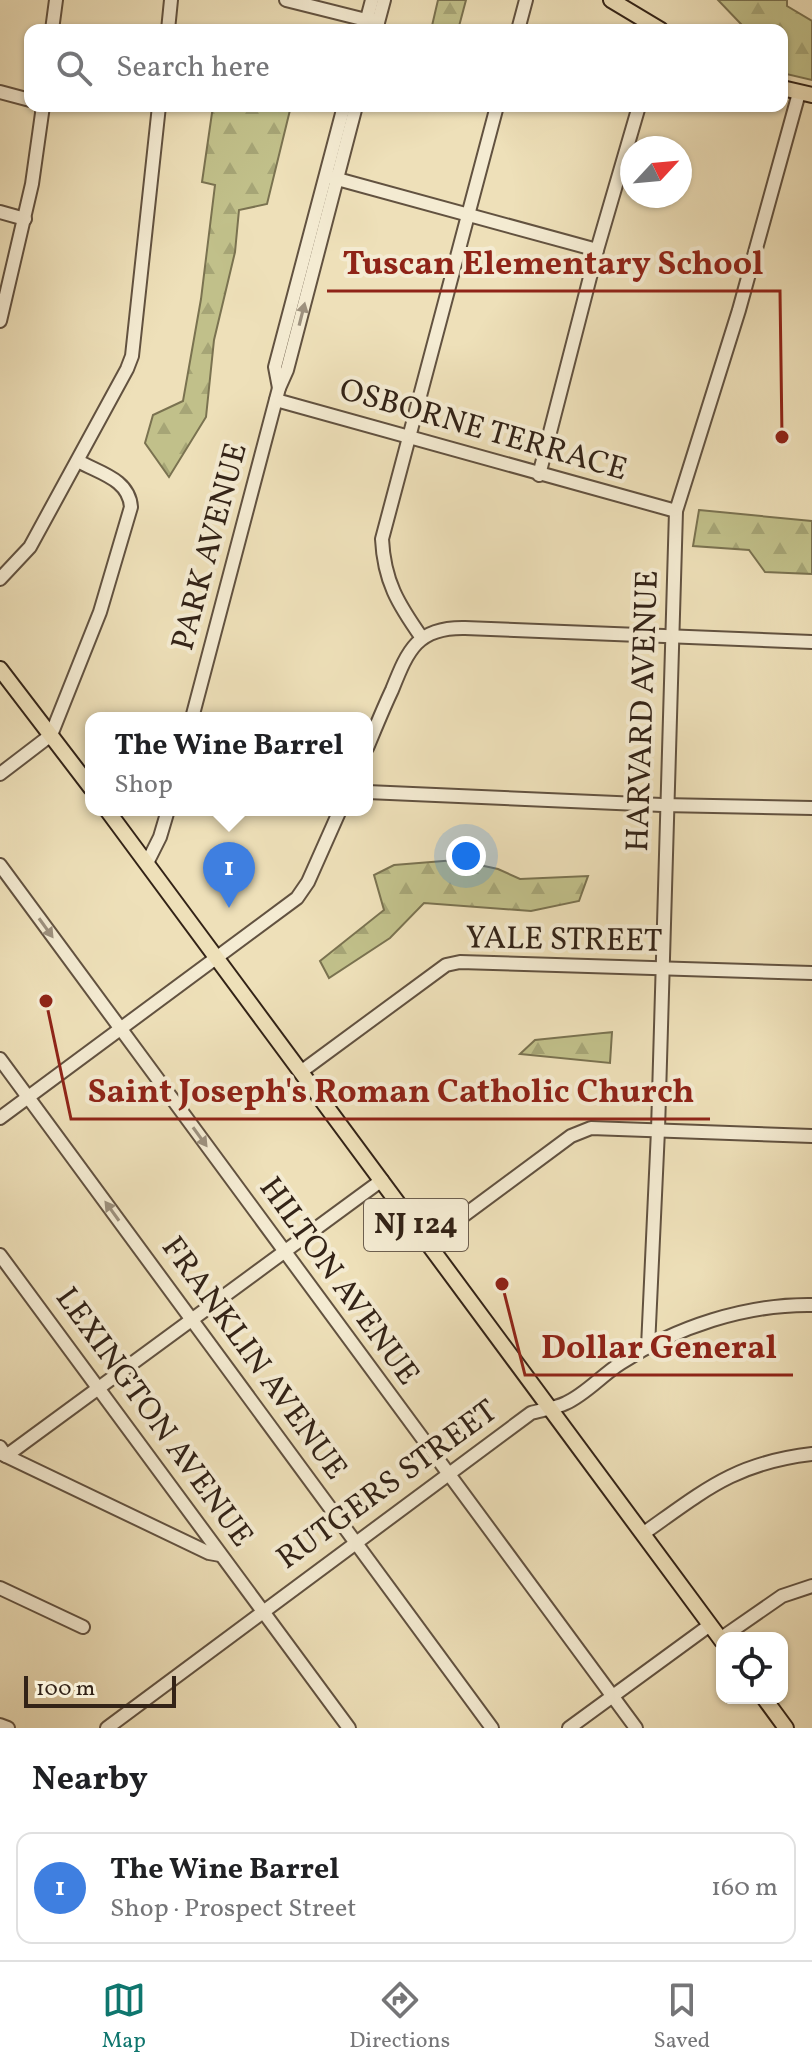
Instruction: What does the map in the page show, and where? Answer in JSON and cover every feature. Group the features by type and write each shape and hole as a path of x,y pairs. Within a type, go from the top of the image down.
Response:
{"main road":[{"path":"611,0 651,24"},
{"path":"0,669 85,780"},
{"name":"NJ 124","path":"112,816 716,1633"},
{"path":"768,1704 786,1728"}],"street":[{"path":"53,24 56,0"},
{"path":"169,24 171,0"},
{"path":"286,0 364,24"},
{"path":"371,24 372,0"},
{"path":"372,24 384,0"},
{"path":"520,24 526,0"},
{"path":"0,92 24,98"},
{"name":"HARVARD AVENUE","path":"648,1347 658,1130 676,511 806,94"},
{"path":"0,321 25,219 42,112"},
{"path":"0,579 30,547 132,356 158,112"},
{"name":"PARK AVENUE","path":"194,712 277,394 287,370 343,112"},
{"name":"PARK AVENUE","path":"331,178 354,112"},
{"path":"422,638 391,589 383,563 382,539 495,112"},
{"path":"539,475 597,250 637,112"},
{"path":"331,178 597,250"},
{"path":"0,212 25,219"},
{"name":"OSBORNE TERRACE","path":"277,394 539,475 676,511"},
{"path":"0,774 51,735 100,612 131,507 129,495 121,483 78,461"},
{"path":"373,734 408,652 422,638 439,629 812,642"},
{"path":"373,792 812,808"},
{"path":"147,863 166,816"},
{"path":"0,1118 297,898 308,882 337,816"},
{"name":"HILTON AVENUE","path":"0,865 636,1728"},
{"name":"YALE STREET","path":"302,1071 446,965 460,962 812,973"},
{"name":"FRANKLIN AVENUE","path":"0,1059 492,1728"},
{"path":"428,1242 571,1136 591,1128 812,1136"},
{"path":"2,1452 99,1389 382,1180"},
{"name":"LEXINGTON AVENUE","path":"0,1255 349,1728"},
{"name":"RUTGERS STREET","path":"107,1728 531,1413 567,1403 619,1364 687,1329 768,1307 812,1305"},
{"path":"2,1452 209,1553 220,1555"},
{"path":"644,1533 716,1482 737,1471 777,1458 812,1454"},
{"path":"732,1632 771,1602 792,1591 812,1586"},
{"path":"0,1588 83,1627"},
{"path":"569,1728 710,1625"},
{"path":"0,1725 8,1728"}],"green space":[{"path":"438,0 466,0 460,24 432,24"},
{"path":"718,0 787,0 787,6 812,21 812,80 788,74 788,24 741,24"},
{"path":"212,112 290,112 267,204 239,210 235,252 214,340 206,417 169,477 145,443 153,415 183,401 201,299 215,185 202,182"},
{"path":"699,510 812,521 812,574 765,572 749,550 693,546"},
{"path":"456,860 498,869 520,879 588,876 579,901 531,911 424,903 390,938 329,978 320,961 384,910 374,875 394,865"},
{"path":"612,1032 610,1063 520,1054 535,1040"}],"place":[{"name":"Tuscan Elementary School","path":"782,437"},
{"name":"The Wine Barrel","path":"229,908"},
{"name":"Saint Joseph's Roman Catholic Church","path":"46,1001"},
{"name":"Dollar General","path":"502,1284"}]}
